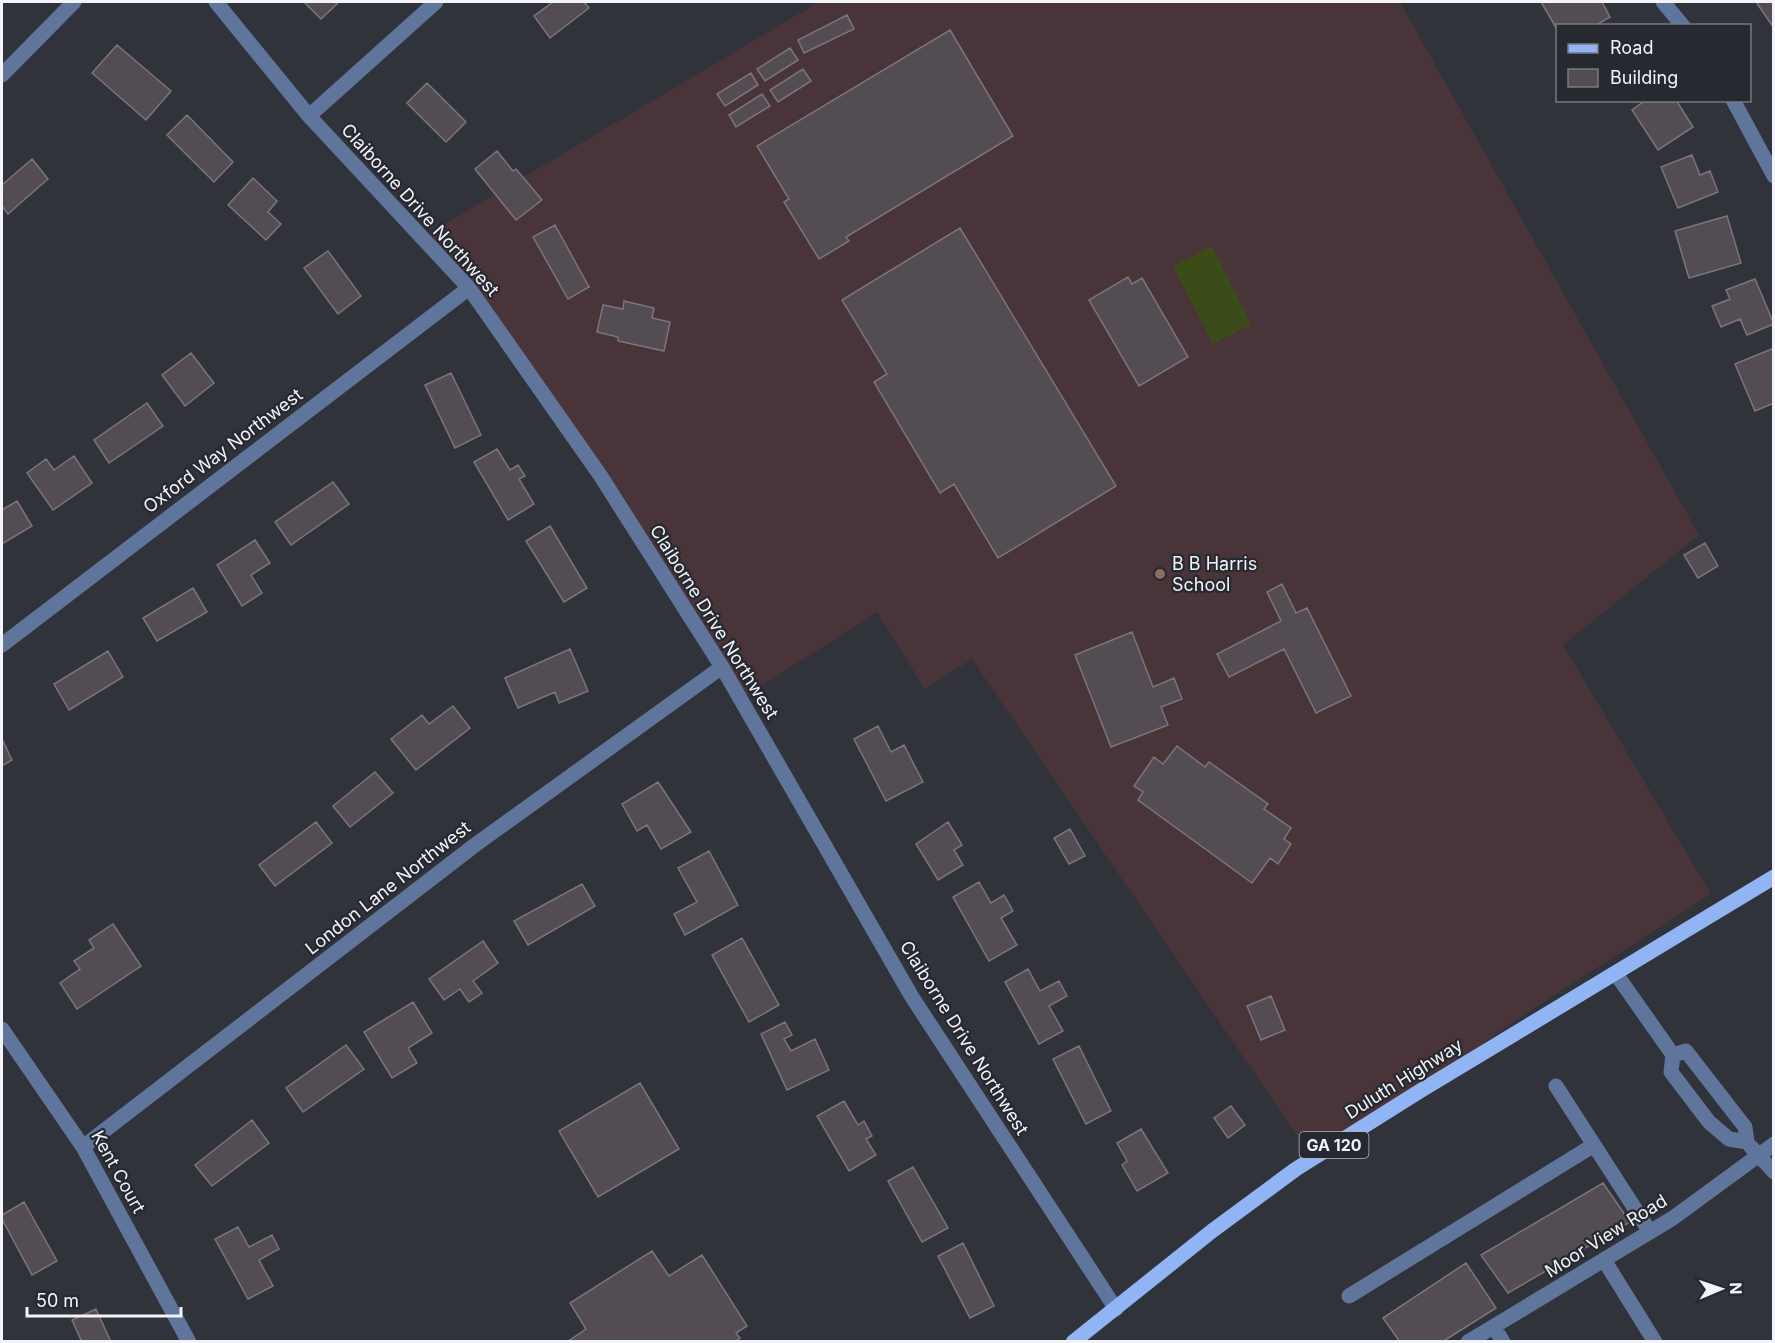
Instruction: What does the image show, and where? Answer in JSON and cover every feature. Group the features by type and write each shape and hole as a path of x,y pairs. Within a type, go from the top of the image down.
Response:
{"main road":[{"name":"Duluth Highway","path":"1073,1341 1212,1231 1296,1169 1773,877"}],"street":[{"path":"2,75 74,2"},
{"name":"Claiborne Drive Northwest","path":"216,2 309,116 469,288 600,475 722,667 912,997 1116,1309"},
{"path":"309,116 436,2"},
{"path":"1663,2 1681,24"},
{"path":"1733,102 1773,176"},
{"name":"Oxford Way Northwest","path":"2,645 469,288"},
{"name":"London Lane Northwest","path":"83,1147 476,845 722,667"},
{"path":"1616,974 1673,1054 1671,1072 1709,1122 1729,1139 1747,1142 1773,1172"},
{"name":"Kent Court","path":"2,1029 83,1147 189,1341"},
{"path":"1673,1054 1686,1051 1746,1127 1747,1142"},
{"path":"1693,1101 1712,1084"},
{"path":"1556,1086 1650,1232"},
{"name":"Moor View Road","path":"1468,1341 1673,1218 1773,1144"},
{"path":"1350,1296 1594,1145"},
{"path":"1604,1260 1655,1341"},
{"path":"1494,1327 1503,1341"}],"shaded area":[{"name":"B B Harris School","path":"819,2 1400,2 1699,535 1563,645 1711,894 1519,1018 1315,1162 972,659 925,689 877,612 744,697 621,493 428,234"}],"green space":[{"path":"1212,246 1251,324 1213,344 1173,266"}],"building":[{"path":"304,2 339,2 321,19"},
{"path":"553,2 584,2 589,8 550,38 534,16"},
{"path":"1541,2 1602,2 1610,17 1598,24 1556,24 1556,28"},
{"path":"1756,2 1774,2 1774,28"},
{"path":"847,15 854,29 804,53 798,40"},
{"path":"950,30 1013,136 846,237 849,241 819,259 784,202 789,199 757,146"},
{"path":"117,45 171,91 146,120 92,73"},
{"path":"790,48 798,60 765,81 757,69"},
{"path":"803,69 811,81 778,102 770,90"},
{"path":"751,73 758,85 725,106 717,94"},
{"path":"427,83 466,122 446,142 407,103"},
{"path":"762,94 770,106 736,127 729,115"},
{"path":"1643,102 1677,102 1693,127 1658,150 1632,110"},
{"path":"187,115 233,162 214,182 167,135"},
{"path":"497,151 513,171 516,169 542,200 516,220 475,169"},
{"path":"1692,155 1700,175 1710,171 1718,192 1678,208 1661,167"},
{"path":"32,159 48,179 8,214 2,206 2,185"},
{"path":"253,178 277,201 268,212 281,224 266,240 228,205"},
{"path":"1727,216 1741,263 1689,278 1675,231"},
{"path":"555,225 589,287 568,299 533,237"},
{"path":"960,228 1116,486 998,558 954,484 940,493 874,382 887,374 842,300"},
{"path":"328,251 361,296 338,314 304,268"},
{"path":"1128,277 1132,284 1142,278 1188,357 1139,386 1089,300"},
{"path":"1755,279 1774,324 1747,335 1740,319 1721,327 1712,306 1730,299 1726,290"},
{"path":"624,301 654,308 652,318 670,322 664,351 618,341 618,337 597,332 603,305 623,309"},
{"path":"1774,348 1774,403 1755,411 1735,364"},
{"path":"191,353 214,383 185,406 162,375"},
{"path":"451,373 481,435 455,448 425,385"},
{"path":"147,403 163,426 109,463 94,440"},
{"path":"497,449 510,470 518,465 525,476 519,479 534,504 508,520 474,462"},
{"path":"74,456 92,483 53,510 27,473 46,459 54,470"},
{"path":"333,482 349,504 291,545 275,522"},
{"path":"17,501 32,526 2,544 2,510"},
{"path":"550,526 587,588 564,602 526,541"},
{"path":"255,540 270,563 251,575 262,593 242,606 217,565"},
{"path":"1705,543 1718,566 1698,578 1684,555"},
{"path":"1282,584 1296,613 1307,608 1351,696 1316,713 1284,649 1229,677 1217,654 1281,621 1267,592"},
{"path":"193,588 207,612 157,641 143,618"},
{"path":"1132,632 1153,687 1174,678 1182,699 1161,707 1168,725 1111,747 1075,655"},
{"path":"570,649 588,691 559,703 555,692 518,708 505,678"},
{"path":"108,651 123,677 69,710 54,684"},
{"path":"453,706 470,728 416,770 391,739 422,715 429,724"},
{"path":"878,726 891,752 904,745 923,782 886,801 854,739"},
{"path":"2,739 12,760 2,766"},
{"path":"1177,746 1205,767 1209,762 1268,804 1264,809 1291,828 1284,839 1291,844 1278,864 1270,858 1252,883 1138,800 1143,792 1134,786 1154,757 1163,764"},
{"path":"375,772 393,793 350,827 333,806"},
{"path":"658,782 691,832 661,849 647,825 637,831 622,804"},
{"path":"316,822 332,843 275,886 259,865"},
{"path":"948,822 962,845 954,850 963,865 938,880 916,844"},
{"path":"1070,829 1085,856 1069,864 1054,838"},
{"path":"709,851 738,905 685,935 674,914 697,902 678,868"},
{"path":"979,882 991,903 1004,895 1013,911 1001,918 1017,945 989,961 953,897"},
{"path":"582,884 595,906 528,945 514,921"},
{"path":"113,924 141,966 77,1009 60,983 80,969 74,961 94,948 89,940"},
{"path":"742,938 779,1005 749,1022 712,955"},
{"path":"483,941 498,963 473,981 482,993 469,1002 460,989 444,1000 429,979"},
{"path":"1028,969 1040,991 1059,981 1067,996 1049,1006 1063,1031 1039,1044 1005,982"},
{"path":"1271,996 1285,1030 1261,1040 1247,1006"},
{"path":"413,1002 432,1033 408,1048 417,1063 392,1078 364,1032"},
{"path":"785,1022 792,1035 784,1039 791,1051 815,1039 829,1070 787,1090 761,1034"},
{"path":"346,1045 364,1069 303,1112 286,1088"},
{"path":"1079,1046 1111,1111 1086,1124 1053,1059"},
{"path":"640,1083 679,1149 598,1197 559,1131"},
{"path":"844,1101 858,1125 864,1121 872,1136 866,1139 876,1155 849,1171 817,1116"},
{"path":"1231,1106 1245,1125 1228,1138 1214,1118"},
{"path":"252,1120 269,1143 212,1186 195,1165"},
{"path":"1141,1129 1168,1173 1137,1191 1122,1165 1127,1161 1117,1143"},
{"path":"913,1167 948,1228 922,1242 888,1181"},
{"path":"1603,1183 1630,1222 1508,1293 1481,1255"},
{"path":"24,1202 57,1261 32,1275 2,1219 2,1215"},
{"path":"238,1227 249,1247 272,1235 279,1249 259,1260 273,1286 248,1299 215,1239"},
{"path":"963,1243 994,1306 970,1318 938,1256"},
{"path":"652,1251 669,1276 702,1255 747,1326 736,1333 740,1338 734,1342 567,1342 586,1329 570,1303"},
{"path":"1466,1263 1496,1308 1442,1342 1400,1342 1383,1318"},
{"path":"96,1309 111,1342 82,1342 72,1320"}],"place":[{"name":"B B Harris School","path":"1160,574"}]}
